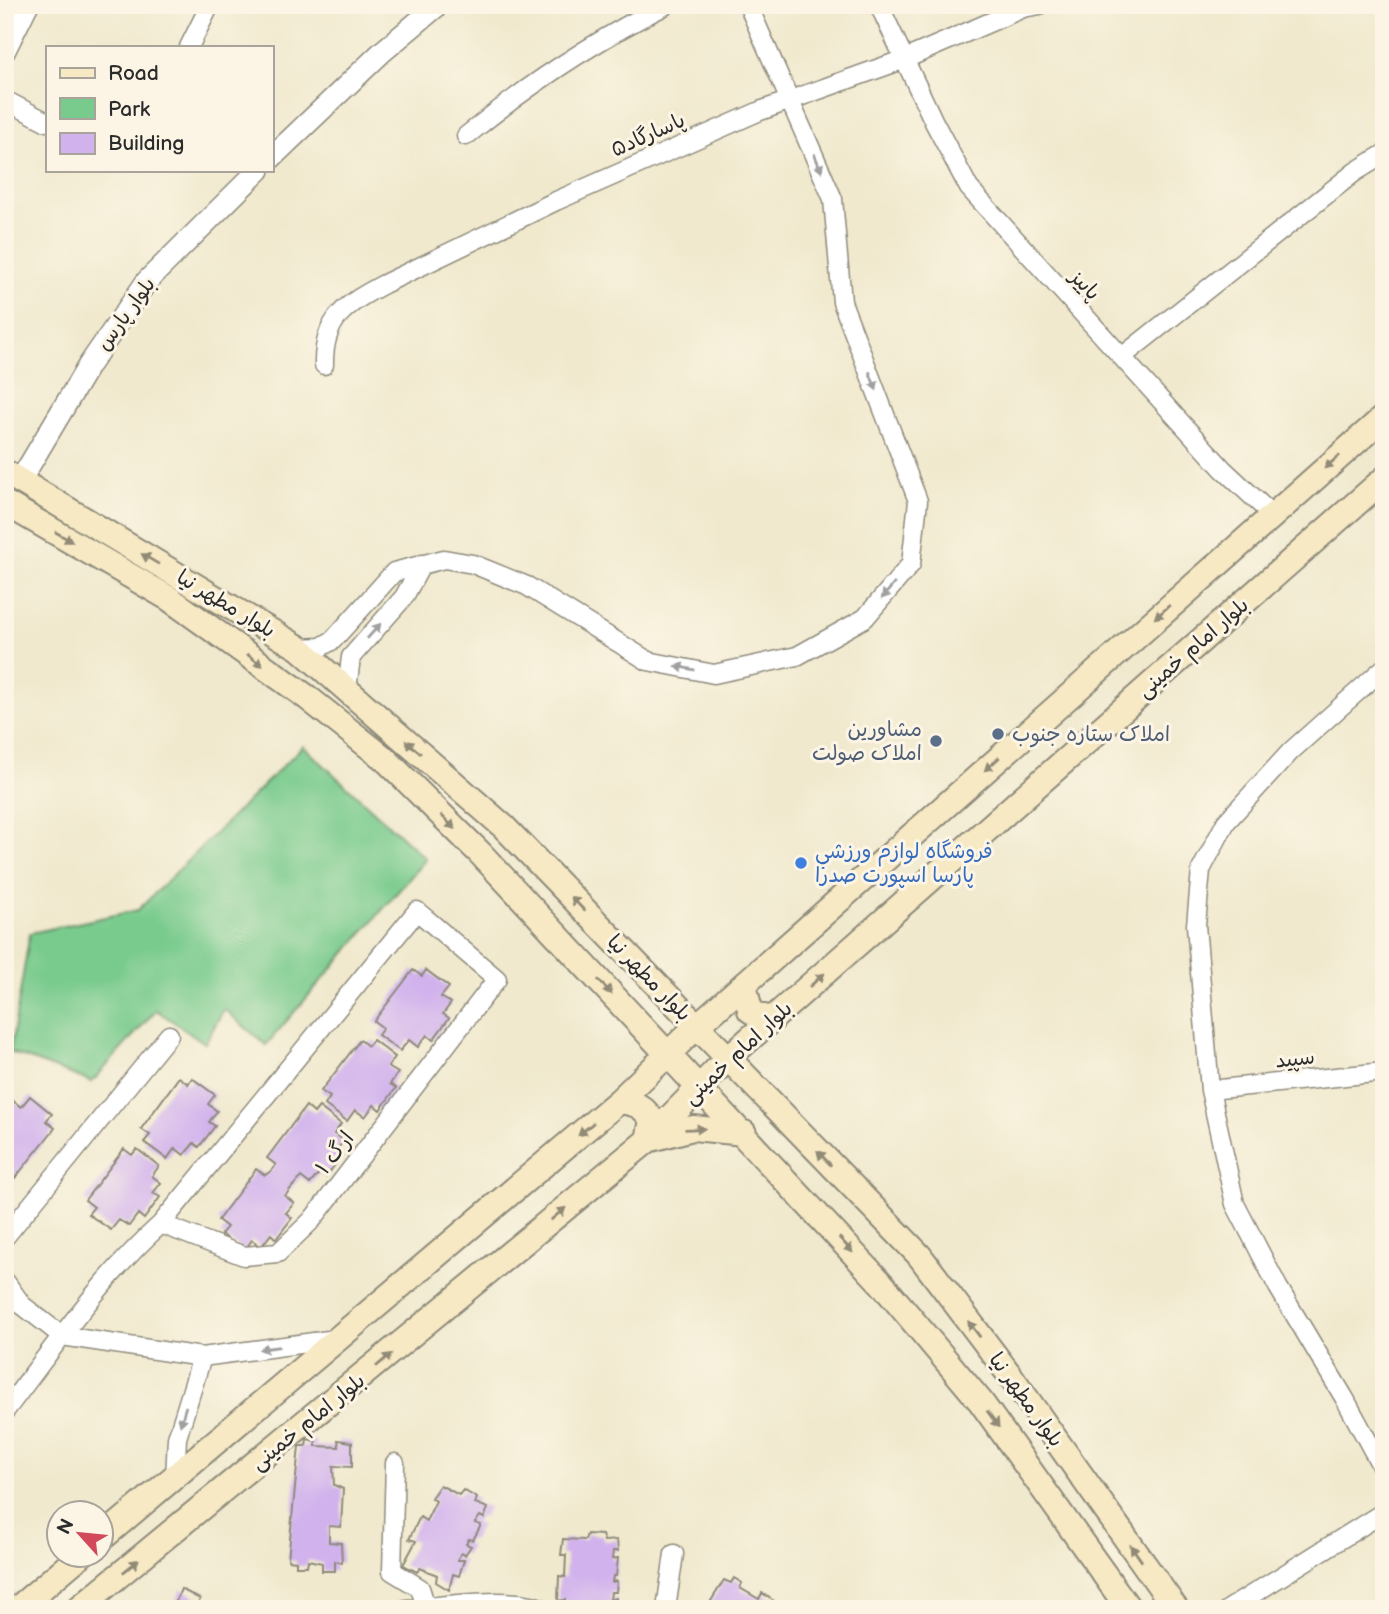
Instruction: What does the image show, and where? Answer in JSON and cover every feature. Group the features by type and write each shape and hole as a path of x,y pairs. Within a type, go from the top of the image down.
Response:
{"main road":[{"name":"بلوار امام خمینی","path":"116,1526 619,1101 696,1027 1271,514 1384,417"},
{"name":"بلوار مطهر نیا","path":"13,477 299,648 504,827 919,1255 1012,1378 1176,1609"},
{"name":"بلوار امام خمینی","path":"78,1609 648,1140 728,1058 1384,479"},
{"name":"بلوار مطهر نیا","path":"6,506 170,599 308,698 386,760 480,853 701,1086 882,1283 981,1402 1129,1609"},
{"path":"308,698 326,670"},
{"path":"744,985 750,1010 759,1016 773,1019"},
{"path":"619,1101 637,1104 646,1111 652,1121 648,1140 692,1128 744,1133"},
{"path":"17,1609 66,1568"}],"street":[{"path":"5,52 29,5"},
{"path":"190,46 210,5"},
{"path":"273,156 382,52 438,5"},
{"path":"466,136 518,93 619,29 666,5"},
{"path":"299,648 321,647 333,640 394,572 444,559 474,564 527,586 648,661 713,674 797,656 865,618 911,564 918,502 842,302 833,200 792,100 748,5"},
{"name":"پاییز","path":"879,5 969,188 1055,287 1123,356 1223,469 1271,514"},
{"name":"پاسارگاد۵","path":"324,365 323,343 336,318 358,298 555,201 792,100 905,60 1023,8 1040,5"},
{"path":"5,100 46,121"},
{"path":"1123,356 1354,172 1384,154"},
{"name":"بلوار پارس","path":"13,477 147,281 257,172"},
{"path":"347,690 351,657 404,597 422,564"},
{"path":"1384,668 1291,751 1226,822 1201,870 1196,925 1210,1090 1235,1205 1278,1287 1345,1399 1384,1471"},
{"name":"ارگ ۱","path":"417,911 497,979 312,1220 278,1253 244,1256 161,1224 417,911"},
{"path":"5,1237 169,1035"},
{"name":"سپید","path":"1210,1090 1384,1072"},
{"path":"5,1411 62,1336 140,1243 161,1224"},
{"path":"5,1281 22,1305 62,1336 202,1357 336,1339"},
{"path":"175,1478 177,1438 202,1357"},
{"path":"395,1463 392,1572 420,1588 426,1607"},
{"path":"1228,1609 1384,1512"},
{"path":"666,1609 674,1554"},
{"path":"406,1609 481,1603 534,1604 543,1609"}],"green space":[{"path":"303,746 426,859 266,1045 224,1009 205,1043 156,1010 92,1082 10,1052 30,933 138,910"}],"building":[{"path":"413,970 422,976 426,970 449,987 441,997 451,1003 443,1014 449,1018 433,1040 427,1035 418,1047 409,1040 400,1051 378,1035 383,1028 374,1021"},
{"path":"360,1040 368,1046 373,1040 395,1057 388,1067 398,1073 390,1084 396,1088 380,1110 374,1105 365,1117 355,1110 347,1121 325,1105 330,1097 321,1091"},
{"path":"179,1077 188,1084 192,1078 215,1095 208,1104 217,1111 209,1122 215,1126 199,1147 194,1143 184,1155 175,1148 167,1159 144,1142 150,1135 141,1129"},
{"path":"30,1096 52,1114 46,1121 55,1128 15,1178 5,1173 5,1109 12,1100 21,1107"},
{"path":"306,1106 314,1113 319,1107 341,1124 334,1134 344,1140 336,1151 342,1155 326,1177 320,1172 310,1184 301,1177 292,1187 285,1196 294,1203 286,1213 292,1218 276,1239 271,1234 261,1247 252,1240 244,1251 221,1234 227,1227 218,1220 256,1169 265,1175 276,1165 267,1158"},
{"path":"124,1149 132,1155 137,1149 159,1166 152,1176 161,1183 153,1193 160,1197 144,1219 138,1214 129,1226 119,1220 111,1230 88,1214 94,1207 85,1200"},
{"path":"307,1439 316,1441 316,1446 339,1447 338,1440 352,1442 352,1467 333,1466 334,1485 343,1489 341,1527 329,1526 329,1542 341,1543 342,1563 335,1561 335,1571 322,1571 322,1563 308,1560 307,1566 296,1566 296,1561 288,1560 299,1446 306,1446"},
{"path":"440,1485 459,1495 463,1490 477,1498 475,1503 488,1508 484,1518 480,1516 475,1523 481,1525 473,1540 469,1539 466,1544 471,1546 465,1555 461,1553 457,1560 464,1560 459,1576 453,1574 449,1590 436,1582 437,1575 420,1568 417,1572 403,1565 416,1541 409,1539 420,1517 426,1521 436,1501 431,1498"},
{"path":"587,1534 602,1535 604,1541 617,1540 618,1551 613,1551 612,1559 618,1558 616,1576 613,1576 612,1582 617,1581 616,1592 611,1592 610,1600 616,1598 617,1609 564,1609 565,1600 558,1601 559,1576 565,1577 566,1555 561,1555 563,1539 585,1540"},
{"path":"734,1578 742,1583 740,1588 759,1599 762,1593 774,1601 770,1609 706,1609 724,1580 731,1583"},
{"path":"181,1589 200,1599 196,1609 173,1609"},
{"path":"145,1603 160,1608 160,1609 141,1609"}],"place":[{"name":"املاک ستاره جنوب","path":"998,734"},
{"name":"مشاورین املاک صولت","path":"936,741"},
{"name":"فروشگاه لوازم ورزشي پارسا اسپورت صدرا","path":"801,863"}]}
